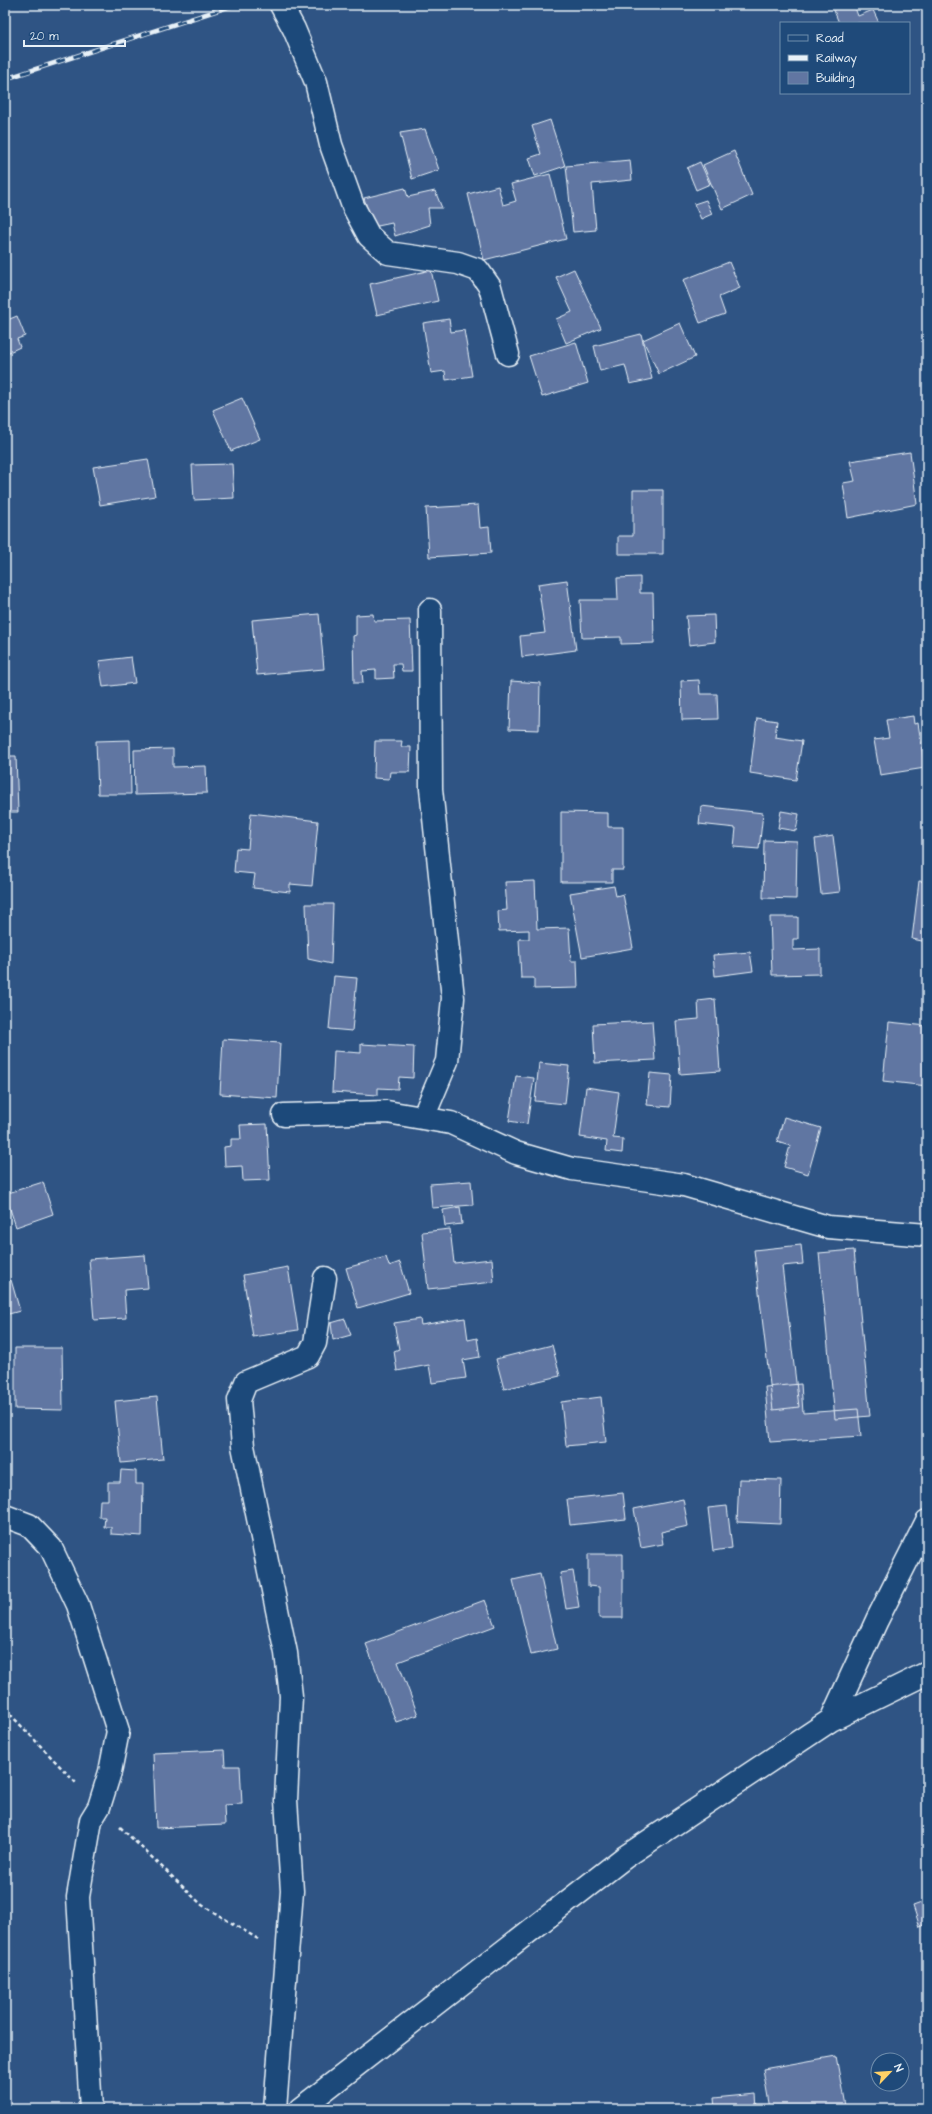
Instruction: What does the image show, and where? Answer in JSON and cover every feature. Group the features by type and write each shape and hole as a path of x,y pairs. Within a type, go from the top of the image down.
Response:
{"street":[{"path":"281,5 294,29 316,82 331,146 353,206 369,236 388,253 458,263 478,270 490,288 508,354"},
{"path":"423,1118 447,1061 453,998 431,789 430,610"},
{"path":"284,1115 388,1112 451,1123 516,1153 572,1169 684,1185 828,1227 927,1235"},
{"path":"275,2109 292,1891 286,1800 291,1696 286,1653 243,1446 239,1400 246,1382 308,1356 315,1343 325,1278"},
{"path":"5,1516 29,1525 51,1548 81,1613 118,1731 110,1772 99,1807 91,1820 78,1897 91,2109"},
{"path":"830,1720 877,1620 927,1521"},
{"path":"300,2109 625,1857 830,1720 927,1672"}],"path":[{"path":"5,1709 99,1807 202,1905 286,1956"}],"building":[{"path":"840,5 854,5 858,16 873,10 879,22 839,22 833,8"},
{"path":"550,120 565,166 535,176 529,158 541,154 532,126"},
{"path":"425,129 439,170 412,179 400,133"},
{"path":"734,151 752,195 722,209 703,165"},
{"path":"630,160 632,180 592,184 596,230 573,232 566,166"},
{"path":"700,162 710,184 696,190 687,168"},
{"path":"550,174 566,239 484,260 468,194 498,186 503,205 516,201 511,184"},
{"path":"405,188 408,197 435,191 442,208 428,208 430,225 395,236 392,223 373,227 364,198"},
{"path":"706,200 712,214 701,219 694,204"},
{"path":"729,262 740,288 719,297 725,314 700,323 683,280"},
{"path":"574,269 601,328 566,343 556,319 572,312 556,277"},
{"path":"431,270 438,301 377,315 370,284"},
{"path":"17,316 25,336 17,339 20,347 5,354 5,321"},
{"path":"449,319 451,332 464,330 472,376 446,380 445,371 431,373 423,323"},
{"path":"680,323 695,357 659,374 643,340"},
{"path":"641,334 652,379 630,384 625,365 600,371 594,346"},
{"path":"576,342 588,383 542,397 529,356"},
{"path":"242,398 260,439 231,451 213,410"},
{"path":"910,452 917,504 848,518 843,483 855,481 850,461"},
{"path":"148,459 155,496 100,505 93,467"},
{"path":"232,464 234,498 194,500 192,465"},
{"path":"633,490 663,490 663,554 618,554 618,536 633,536"},
{"path":"478,505 480,528 489,527 491,553 429,557 426,508"},
{"path":"640,577 640,593 653,593 654,643 621,644 621,637 582,638 580,600 618,600 617,578"},
{"path":"567,580 576,650 522,657 520,636 545,633 538,584"},
{"path":"319,614 324,669 257,675 252,620"},
{"path":"373,614 374,621 410,620 412,671 402,671 401,664 393,664 394,678 376,679 376,670 362,671 363,683 354,683 353,636 356,635 356,615"},
{"path":"714,615 715,642 689,645 686,616"},
{"path":"131,657 135,683 103,687 99,661"},
{"path":"699,680 700,694 717,694 718,719 682,720 681,681"},
{"path":"511,681 540,683 539,730 509,729"},
{"path":"913,716 914,724 918,723 925,768 880,775 874,740 889,738 886,720"},
{"path":"757,718 777,721 775,737 802,741 796,780 750,773"},
{"path":"130,740 131,794 98,794 96,741"},
{"path":"375,741 402,741 401,747 411,747 410,772 390,772 389,779 374,778"},
{"path":"5,746 7,756 16,756 18,812 5,812"},
{"path":"173,749 173,767 206,766 207,793 135,795 134,750"},
{"path":"701,806 763,813 759,849 734,847 736,828 699,824"},
{"path":"781,811 799,814 796,831 778,828"},
{"path":"561,812 608,813 608,827 623,827 623,870 612,870 612,882 561,882"},
{"path":"251,813 318,821 312,886 290,884 290,892 253,888 255,874 234,872 236,848 248,849"},
{"path":"833,836 840,892 821,894 815,839"},
{"path":"764,840 797,841 796,899 763,898"},
{"path":"535,881 537,929 569,928 571,961 577,961 578,988 534,989 534,978 521,978 519,939 529,939 529,930 499,931 498,911 507,910 505,882"},
{"path":"919,881 927,882 927,942 912,939"},
{"path":"614,886 616,896 623,894 633,948 582,957 570,893"},
{"path":"306,904 333,904 331,964 308,959"},
{"path":"770,917 798,917 798,939 793,939 793,950 820,949 820,974 772,975"},
{"path":"750,952 753,971 715,976 713,955"},
{"path":"334,976 357,978 352,1031 329,1029"},
{"path":"715,999 720,1071 680,1074 676,1021 699,1019 698,1001"},
{"path":"652,1021 655,1060 595,1063 593,1024"},
{"path":"889,1022 927,1026 927,1086 883,1081"},
{"path":"223,1039 280,1043 277,1098 220,1094"},
{"path":"361,1044 414,1047 413,1078 399,1077 398,1089 378,1088 378,1095 332,1092 334,1051 361,1053"},
{"path":"539,1063 569,1066 565,1104 535,1101"},
{"path":"650,1073 672,1075 670,1107 647,1105"},
{"path":"516,1076 534,1078 527,1124 509,1121"},
{"path":"586,1087 619,1092 613,1138 623,1139 622,1153 606,1151 607,1141 580,1137"},
{"path":"784,1117 821,1128 808,1174 784,1167 790,1146 777,1142"},
{"path":"267,1124 270,1180 243,1181 242,1166 225,1167 224,1147 231,1146 231,1139 241,1139 240,1125"},
{"path":"471,1181 473,1205 432,1208 430,1184"},
{"path":"43,1182 53,1214 16,1227 5,1194"},
{"path":"460,1207 462,1224 445,1226 443,1210"},
{"path":"450,1229 454,1263 492,1259 494,1282 428,1289 422,1232"},
{"path":"801,1245 803,1264 782,1266 799,1407 773,1410 754,1250"},
{"path":"854,1250 870,1416 835,1419 819,1253"},
{"path":"145,1255 148,1288 124,1290 126,1318 94,1320 89,1259"},
{"path":"386,1257 389,1266 400,1262 409,1293 358,1308 346,1268"},
{"path":"288,1267 298,1330 253,1337 243,1275"},
{"path":"11,1280 20,1311 5,1315 5,1282"},
{"path":"465,1318 468,1340 477,1338 480,1357 463,1360 466,1378 432,1383 429,1365 397,1371 394,1351 399,1349 394,1323 420,1319 421,1325"},
{"path":"345,1319 351,1335 333,1340 331,1323"},
{"path":"552,1345 560,1376 504,1389 496,1359"},
{"path":"15,1348 62,1348 63,1410 15,1409"},
{"path":"801,1384 803,1413 858,1409 861,1436 770,1442 765,1387"},
{"path":"157,1397 163,1459 121,1463 115,1401"},
{"path":"601,1397 606,1442 566,1446 561,1402"},
{"path":"121,1470 136,1471 136,1484 143,1484 142,1536 111,1534 111,1527 104,1527 105,1517 99,1517 100,1500 108,1500 108,1482 120,1482"},
{"path":"739,1479 781,1480 780,1524 737,1522"},
{"path":"623,1493 626,1519 570,1525 567,1499"},
{"path":"683,1499 688,1526 661,1532 663,1544 641,1548 634,1509"},
{"path":"727,1506 732,1548 713,1551 708,1508"},
{"path":"588,1554 623,1554 623,1618 599,1618 599,1587 588,1586"},
{"path":"573,1571 579,1607 566,1609 560,1573"},
{"path":"540,1574 557,1649 531,1655 513,1580"},
{"path":"485,1600 495,1626 398,1662 418,1715 396,1722 366,1644"},
{"path":"224,1750 225,1766 240,1766 242,1804 224,1805 225,1825 156,1828 153,1753"},
{"path":"927,1901 927,1924 920,1927 913,1906"},
{"path":"836,2056 845,2106 828,2109 770,2109 763,2069"},
{"path":"756,2094 757,2109 715,2109 714,2098"}],"railway":[{"path":"5,79 234,5"}]}
